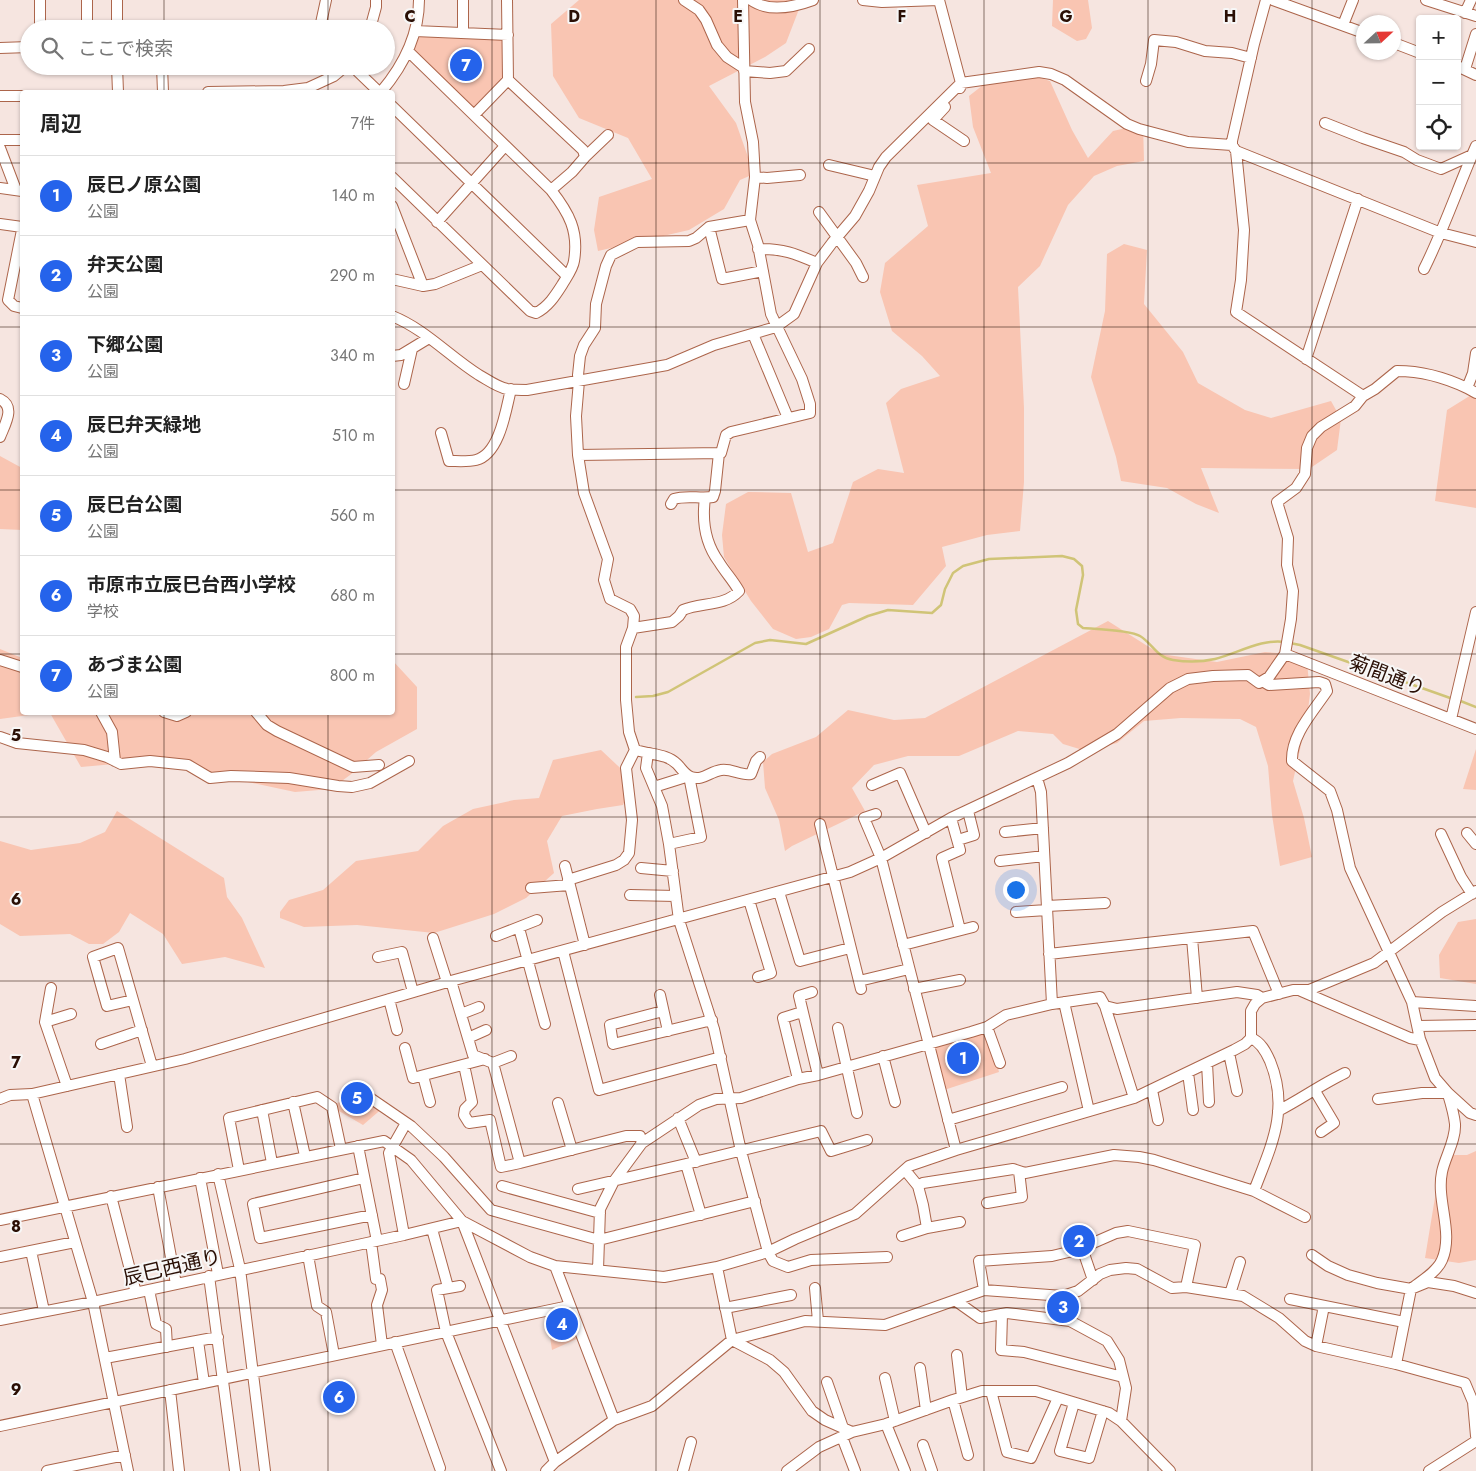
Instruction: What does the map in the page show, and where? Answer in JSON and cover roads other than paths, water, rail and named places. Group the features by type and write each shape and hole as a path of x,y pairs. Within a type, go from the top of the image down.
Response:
{"street":[{"path":"40,0 40,20"},
{"path":"87,0 87,20"},
{"path":"116,0 117,20"},
{"path":"322,20 326,0"},
{"path":"372,20 376,0"},
{"path":"395,73 409,52 419,0"},
{"path":"463,0 463,33"},
{"path":"474,115 508,80 507,0"},
{"path":"684,0 699,10 722,51 744,69 770,73 786,71 810,48"},
{"path":"578,454 719,453 724,449 726,435 731,432 810,413 810,404 802,379 771,314 750,220 755,178 754,142 745,102 743,0"},
{"path":"751,0 757,5 772,8 798,6 813,0"},
{"path":"864,0 882,2 940,0 961,83 959,91 933,120 964,140"},
{"path":"1266,0 1251,58 1234,148 1244,230 1241,280 1236,312 1363,396"},
{"path":"1273,0 1356,30"},
{"path":"1343,25 1353,0"},
{"path":"1426,0 1471,14 1471,0"},
{"path":"414,31 508,35"},
{"path":"1476,34 1461,68 1476,75"},
{"path":"1146,81 1151,64 1154,40 1176,42 1205,51 1251,58"},
{"path":"1401,46 1416,51"},
{"path":"0,48 20,47"},
{"path":"395,181 530,311 536,313 555,297 574,262 574,226 567,210 551,190 409,52"},
{"path":"395,317 405,321 464,366 491,383 511,389 527,390 667,365 714,345 776,327 794,314 817,263 855,216 869,191 879,167 886,157 961,83 1019,73 1039,72 1065,80 1127,124 1140,129 1188,142 1234,148 1441,233 1476,242"},
{"path":"117,75 118,90"},
{"path":"162,75 163,90"},
{"path":"292,90 308,88 335,75"},
{"path":"362,75 378,90"},
{"path":"382,90 394,75"},
{"path":"508,80 583,150 585,157"},
{"path":"0,96 20,96"},
{"path":"395,109 567,276"},
{"path":"1325,123 1404,152 1416,160 1440,169 1475,151"},
{"path":"551,190 572,172 608,135"},
{"path":"0,140 20,140"},
{"path":"437,222 505,146"},
{"path":"0,148 19,190"},
{"path":"1424,269 1475,151"},
{"path":"828,165 875,176"},
{"path":"755,178 800,175"},
{"path":"0,188 19,190"},
{"path":"1306,359 1358,199"},
{"path":"819,212 856,263 863,277"},
{"path":"395,214 423,286"},
{"path":"530,888 568,883 616,865 624,860 628,853 632,820 626,768 635,750 629,732 626,700 626,647 633,628 634,616 630,609 610,599 607,593 604,580 608,559 584,493 578,454 576,416 580,356 584,345 595,328 596,304 606,266 611,255 638,242 655,240 689,241 709,228 750,220"},
{"path":"0,224 20,229"},
{"path":"709,228 722,279 762,271"},
{"path":"20,239 8,300 14,306 20,308"},
{"path":"758,249 776,248 817,263"},
{"path":"395,280 423,286 435,284 482,265"},
{"path":"753,334 788,418"},
{"path":"395,356 412,350 429,338"},
{"path":"404,384 412,350"},
{"path":"1264,682 1285,654 1291,619 1292,591 1287,565 1288,538 1277,502 1296,488 1305,474 1306,448 1312,436 1321,427 1355,406 1363,396 1397,371 1423,372 1456,382 1472,390 1476,353"},
{"path":"441,433 449,461 477,460 490,451 496,440 511,389"},
{"path":"0,399 8,407 9,413 0,437"},
{"path":"671,504 674,499 681,496 713,497 716,492 719,453"},
{"path":"633,628 672,622 683,610 724,601 739,591 718,560 708,541 704,516 705,498"},
{"path":"1451,719 1476,612"},
{"name":"菊間通り","path":"1285,654 1476,729"},
{"path":"0,660 20,666"},
{"path":"0,1099 10,1095 32,1094 194,1056 413,992 850,872 882,858 951,818 1068,763 1117,734 1170,688 1188,679 1234,675 1248,676 1259,683 1264,682 1270,685 1319,682 1325,684 1327,691 1297,736 1292,752 1292,762 1330,791 1337,810 1350,868 1412,1002 1420,1040 1435,1078 1448,1094 1476,1115"},
{"path":"104,715 112,732 116,761"},
{"path":"259,715 267,725 277,731 353,767 379,765"},
{"path":"0,737 17,743 84,750 121,764 150,761 188,765 210,778 231,776 289,778 352,787 370,783 409,761"},
{"path":"635,750 668,757 689,776 698,779 723,770 746,775 752,774 756,761 760,757"},
{"path":"648,753 646,768 662,806 679,920 712,1020 741,1151 768,1252 773,1261 788,1267 812,1260 887,1257"},
{"path":"872,785 900,773 926,833"},
{"path":"654,786 689,776"},
{"path":"669,844 701,837 689,776"},
{"path":"1038,778 1041,792 1052,1004"},
{"path":"958,840 974,835 968,811"},
{"path":"876,814 864,818 882,858 956,1150"},
{"path":"951,818 960,850 942,858 960,930"},
{"path":"820,824 860,985 909,969"},
{"path":"1005,832 1043,828"},
{"path":"1254,1191 1277,1130 1278,1111 1274,1071 1264,1049 1252,1038 1252,1011 1255,1004 1262,998 1299,990 1309,990 1374,963 1442,912 1474,892 1461,877 1441,834"},
{"path":"1467,834 1476,844"},
{"path":"1000,862 1044,856"},
{"path":"565,866 586,945"},
{"path":"641,868 673,871"},
{"path":"779,892 800,961 850,948"},
{"path":"630,895 676,896"},
{"path":"749,900 771,973 758,977"},
{"path":"1016,912 1105,902"},
{"path":"496,936 537,920"},
{"path":"903,945 973,927"},
{"path":"519,928 526,961 544,1024"},
{"path":"1049,954 1253,931 1279,994"},
{"path":"433,938 473,1055 488,1061"},
{"path":"1192,938 1197,998"},
{"path":"133,1000 107,1006 93,957 118,948 142,1030 152,1066"},
{"path":"563,951 599,1090 720,1057"},
{"path":"378,957 402,952 413,992"},
{"path":"914,989 960,980"},
{"path":"52,988 45,1022 67,1086"},
{"path":"1299,990 1410,1038 1420,1040"},
{"path":"812,992 798,996 818,1075"},
{"path":"1105,1006 1117,1009 1237,992 1257,995 1262,998"},
{"path":"660,995 668,1031"},
{"path":"598,1270 600,1209 614,1181 642,1143 699,1105 716,1099 741,1098 798,1079 971,1032 987,1027 1006,1015 1052,1004 1100,997 1105,1006 1134,1098"},
{"path":"389,999 397,1030"},
{"path":"1064,1002 1089,1111"},
{"path":"1412,1002 1476,1006"},
{"path":"460,1014 479,1007"},
{"path":"663,1011 610,1025 613,1044 712,1020"},
{"path":"798,1079 783,1018 802,1012"},
{"path":"45,1022 71,1014"},
{"path":"1418,1026 1476,1025"},
{"path":"987,1027 1000,1064"},
{"path":"838,1028 857,1113"},
{"path":"100,1044 142,1030"},
{"path":"468,1038 486,1030"},
{"path":"218,1174 240,1269 374,1242 462,1221 530,1257 555,1266 664,1277 717,1266 768,1252 855,1214 909,1166 956,1150 1134,1098 1207,1064 1245,1044 1252,1038"},
{"path":"405,1048 413,1078 464,1065 511,1056"},
{"path":"1229,1052 1237,1091"},
{"path":"882,1056 895,1102"},
{"path":"488,1061 520,1163"},
{"path":"1207,1064 1209,1102"},
{"path":"464,1065 472,1102 465,1109 464,1115 469,1123 490,1120 501,1167 626,1136 640,1136 642,1143"},
{"path":"1278,1111 1345,1072"},
{"path":"1188,1073 1194,1110"},
{"path":"119,1074 127,1127"},
{"path":"422,1076 430,1102"},
{"path":"948,1120 1062,1087"},
{"path":"357,1089 406,1123 444,1157 491,1210 599,1240 754,1202"},
{"path":"1152,1090 1158,1120"},
{"path":"1314,1091 1334,1124 1321,1132"},
{"path":"32,1094 94,1302 128,1471"},
{"path":"1378,1099 1422,1094 1448,1094"},
{"path":"1396,1364 1411,1289 1435,1270 1442,1261 1444,1251 1446,1230 1440,1189 1442,1172 1456,1126 1448,1094"},
{"path":"239,1170 229,1118 317,1097 332,1107 341,1149"},
{"path":"294,1102 306,1156"},
{"path":"558,1103 572,1150"},
{"path":"262,1110 272,1163"},
{"path":"678,1118 691,1163 701,1214"},
{"path":"404,1235 389,1153 406,1123"},
{"path":"578,1189 821,1131 831,1151 868,1140"},
{"path":"0,1220 384,1141 411,1160 462,1221 555,1462"},
{"path":"358,1146 372,1215 376,1279 380,1280 382,1290 378,1305 382,1345"},
{"path":"918,1186 923,1182 1014,1168 1024,1173 1114,1155 1154,1160 1254,1191 1305,1217"},
{"path":"905,1170 918,1186 927,1228"},
{"path":"987,1203 1022,1197 1019,1170"},
{"path":"200,1178 214,1275 218,1337 235,1471"},
{"path":"364,1178 252,1204 260,1238 372,1215"},
{"path":"158,1186 176,1284"},
{"path":"502,1186 600,1213"},
{"path":"111,1196 136,1292"},
{"path":"902,1236 927,1228 960,1222"},
{"path":"432,1228 448,1287"},
{"path":"984,1290 979,1261 1052,1256 1082,1248 1116,1233 1128,1231 1195,1245 1186,1287"},
{"path":"0,1257 75,1242"},
{"path":"1082,1248 1093,1280"},
{"path":"31,1251 44,1311"},
{"path":"308,1255 317,1306 326,1312 334,1355"},
{"path":"1312,1255 1328,1266 1348,1275 1377,1283 1411,1289 1428,1282 1454,1286 1476,1293"},
{"path":"1230,1294 1240,1262"},
{"path":"555,1266 614,1420"},
{"path":"717,1266 732,1340 770,1360 784,1372 812,1411 846,1432"},
{"path":"546,1471 555,1462 614,1420 652,1406 732,1340 805,1320 885,1325 984,1290 1063,1296 1078,1292 1110,1270 1126,1268 1137,1269 1172,1288 1186,1287 1243,1296 1280,1318 1305,1341 1316,1346 1396,1364 1465,1383 1473,1402 1476,1436"},
{"name":"辰巳西通り","path":"0,1320 94,1302 240,1269 265,1471"},
{"path":"460,1286 437,1290 446,1332 502,1471"},
{"path":"815,1288 818,1321"},
{"path":"149,1290 156,1324 166,1329 167,1347"},
{"path":"725,1308 791,1295"},
{"path":"1290,1299 1404,1322"},
{"path":"956,1301 980,1318 1007,1313 1070,1321 1107,1341 1119,1360 1126,1388 1121,1420"},
{"path":"0,1426 569,1306"},
{"path":"1316,1346 1324,1306"},
{"path":"1002,1314 1001,1350 1024,1352 1123,1377"},
{"path":"105,1358 218,1337"},
{"path":"198,1341 204,1383"},
{"path":"395,1342 440,1468"},
{"path":"957,1355 958,1398 968,1455"},
{"path":"920,1368 926,1410"},
{"path":"885,1378 891,1422 905,1471"},
{"path":"827,1382 846,1432 855,1471"},
{"path":"170,1390 179,1471"},
{"path":"793,1469 820,1447 846,1432 891,1422 982,1391 1036,1391 1103,1411 1121,1420 1170,1471"},
{"path":"991,1391 1007,1452 1031,1458 1058,1398"},
{"path":"1074,1403 1060,1451 1089,1458 1103,1411"},
{"path":"1429,1471 1476,1441"},
{"path":"682,1471 690,1442"},
{"path":"923,1445 932,1471"},
{"path":"47,1471 86,1467 125,1455"}],"waterway":[{"path":"636,697 653,696 668,692 755,643 770,640 806,644 868,616 888,610 932,613 941,605 945,589 953,573 963,566 989,559 1062,556 1074,559 1082,566 1083,575 1076,610 1078,624 1083,628 1135,634 1144,639 1167,659 1178,661 1210,660 1259,644 1277,641 1285,642"},
{"path":"1290,643 1453,699"},
{"path":"1458,700 1476,707"}],"place":[{"name":"あづま公園","path":"466,65"},
{"name":"辰巳ノ原公園","path":"963,1058"},
{"name":"辰巳台公園","path":"357,1098"},
{"name":"弁天公園","path":"1079,1241"},
{"name":"下郷公園","path":"1063,1307"},
{"name":"辰巳弁天緑地","path":"562,1324"},
{"name":"市原市立辰巳台西小学校","path":"339,1397"}]}
